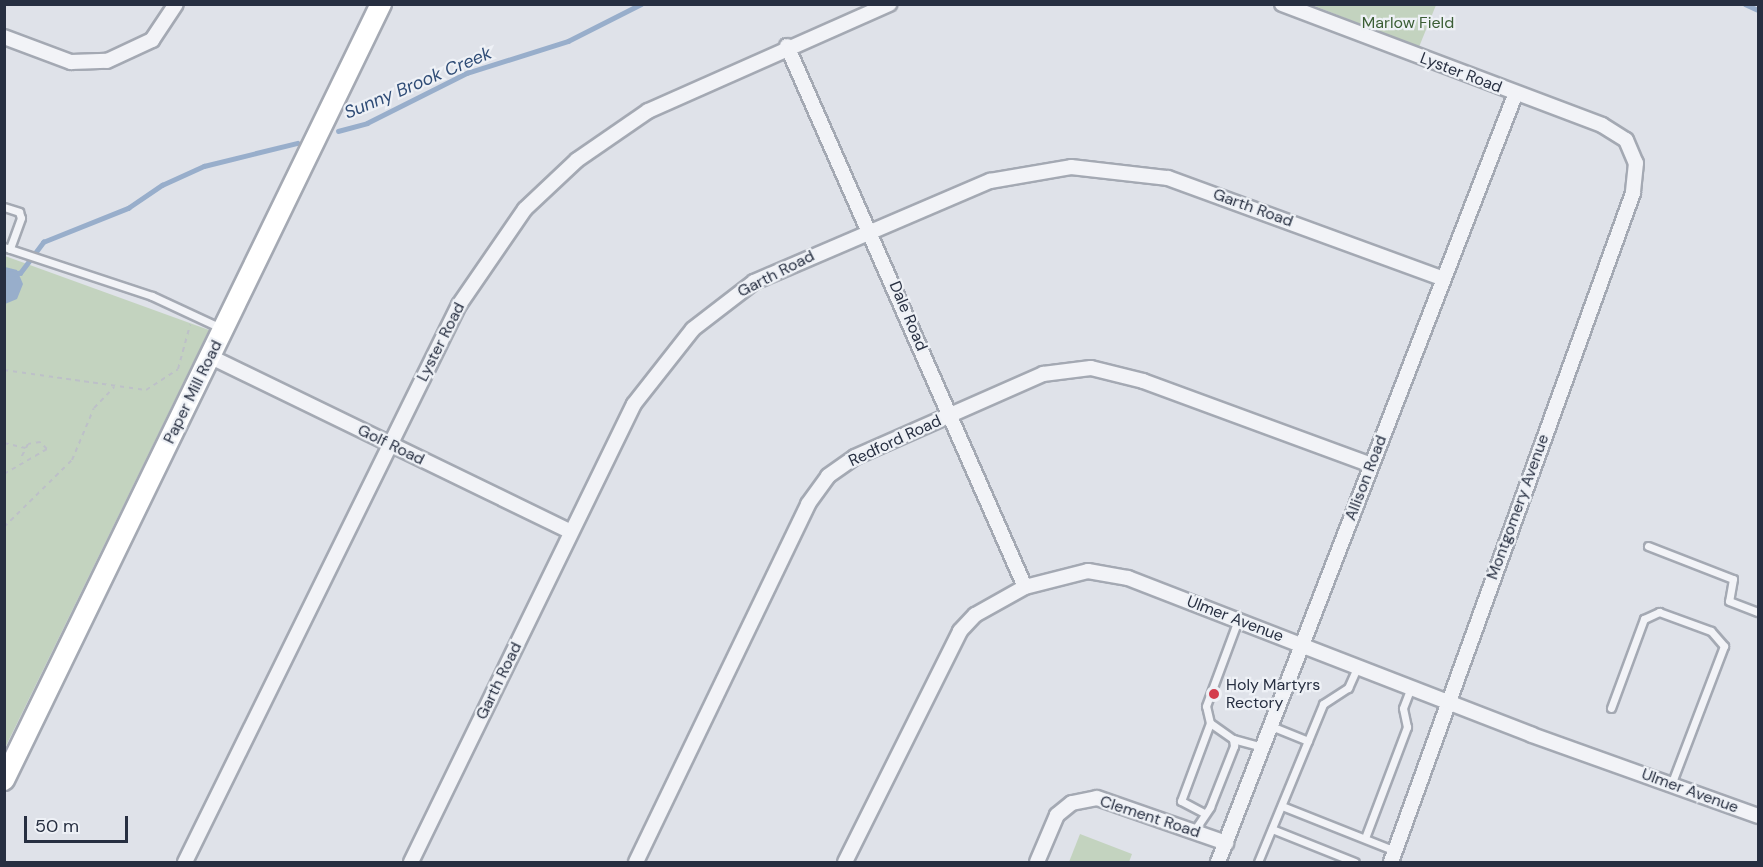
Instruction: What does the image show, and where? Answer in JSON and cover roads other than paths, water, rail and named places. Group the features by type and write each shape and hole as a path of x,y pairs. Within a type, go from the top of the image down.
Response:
{"street":[{"path":"4,37 71,62 106,61 152,40 176,4"},
{"name":"Paper Mill Road","path":"4,780 381,4"},
{"name":"Lyster Road","path":"185,862 389,444 478,273 552,182 648,111 787,46 889,4"},
{"name":"Lyster Road","path":"1282,4 1515,95 1602,125 1634,150"},
{"name":"Dale Road","path":"787,46 871,229 1025,587"},
{"name":"Allison Road","path":"1218,862 1442,278 1515,95"},
{"name":"Montgomery Avenue","path":"1393,856 1633,193 1634,150"},
{"name":"Garth Road","path":"411,862 634,404 693,329 754,282 871,229 999,178 1043,169 1099,166 1168,178 1442,278"},
{"name":"Golf Road","path":"211,357 571,532"},
{"name":"Redford Road","path":"636,862 818,488 855,457 1043,374 1091,368 1143,381 1371,465"},
{"name":"Ulmer Avenue","path":"845,862 954,639 975,615 1025,587 1074,572 1114,574 1758,816"},
{"name":"Clement Road","path":"1037,862 1057,815 1088,799 1226,843"}],"lane":[{"path":"4,207 19,212 7,248 191,314 224,329"},
{"path":"1648,546 1733,579 1729,601 1758,612"},
{"path":"1611,708 1644,619 1659,612 1711,631 1724,646 1671,785"},
{"path":"1204,813 1181,801 1210,723 1206,706 1238,620"},
{"path":"1258,862 1323,704 1348,688 1358,666"},
{"path":"1365,838 1407,726 1403,708 1411,687"},
{"path":"1210,723 1233,742 1263,747"},
{"path":"1271,726 1308,741"},
{"path":"1194,831 1204,813 1233,742"},
{"path":"1281,806 1365,838 1393,856"},
{"path":"1272,829 1355,862"}],"water":[{"path":"5,267 17,270 23,284 17,299 5,304"}],"waterway":[{"name":"Sunny Brook Creek","path":"338,131 367,123 467,73 568,41 641,4"},
{"name":"Sunny Brook Creek","path":"1608,4 1646,4"},
{"name":"Sunny Brook Creek","path":"1745,4 1758,10"},
{"name":"Sunny Brook Creek","path":"4,274 20,273 43,242 128,208 162,185 204,166 297,143"}],"place":[{"name":"Holy Martyrs Rectory","path":"1214,694"}],"park label":[{"name":"Marlow Field","path":"1408,23"}]}
